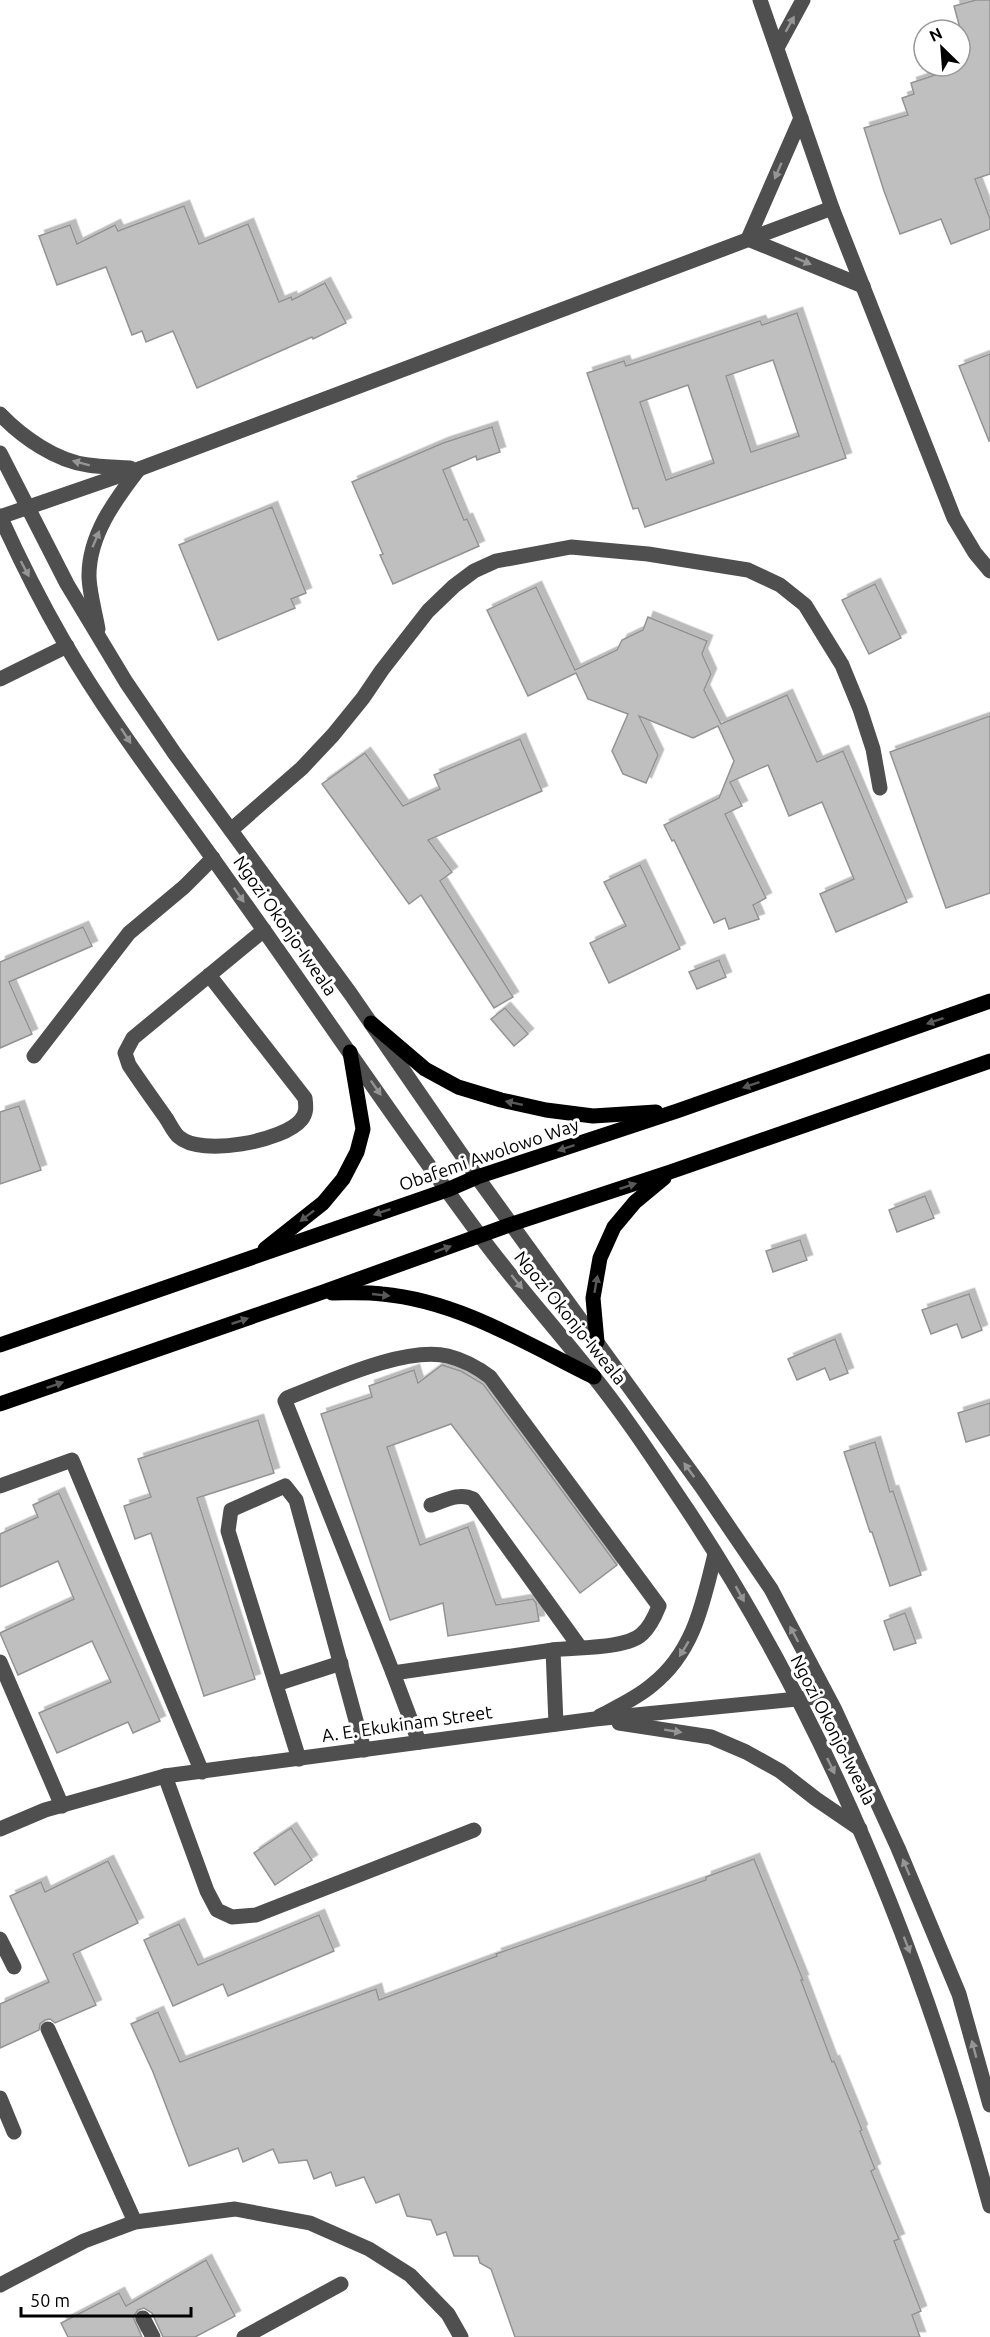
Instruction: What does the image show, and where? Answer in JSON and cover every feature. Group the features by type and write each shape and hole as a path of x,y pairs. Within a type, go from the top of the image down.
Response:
{"main road":[{"name":"Obafemi Awolowo Way","path":"0,1345 447,1190 477,1177 677,1111 990,1001"},
{"path":"371,1023 425,1069 458,1087 501,1100 546,1110 594,1116 677,1111"},
{"path":"256,1256 323,1203 343,1179 357,1152 363,1129 350,1052"},
{"path":"0,1404 512,1224 990,1061"},
{"path":"597,1342 593,1298 600,1258 614,1227 635,1202 670,1172"},
{"path":"323,1292 384,1294 435,1305 517,1337 594,1377"}],"street":[{"path":"760,0 832,208 954,518 975,554 990,571"},
{"path":"777,48 803,0"},
{"path":"748,239 801,118"},
{"path":"0,517 139,469 832,208"},
{"path":"748,239 863,286"},
{"path":"0,414 31,440 54,454 85,465 139,469"},
{"name":"Ngozi Okonjo-Iweala","path":"0,453 67,584 126,682 371,1023 477,1177 701,1486 771,1589 827,1696 898,1848 959,1994 990,2105"},
{"path":"99,638 89,578 91,551 114,502 139,469"},
{"name":"Ngozi Okonjo-Iweala","path":"0,517 67,646 135,749 480,1236 594,1377 687,1509 734,1583 797,1700 860,1829 914,1961 944,2047 990,2206"},
{"path":"231,830 267,801 333,735 416,626 454,586 474,571 496,561 571,547 648,554 748,570 780,585 805,604 842,665 860,709 873,749 880,788"},
{"path":"0,679 67,646"},
{"path":"34,1056 129,933 184,887 213,858"},
{"path":"209,975 305,1098 306,1111 301,1120 290,1130 275,1137 213,1147 194,1145 180,1138 129,1065 125,1053 133,1038 209,975 264,930"},
{"path":"393,1674 579,1646 611,1646 641,1636 653,1621 659,1606 490,1377 473,1365 447,1356 416,1355 393,1360 287,1398 285,1401 419,1742"},
{"path":"0,1486 72,1460 201,1772"},
{"path":"299,1758 228,1531 231,1510 285,1486 296,1500 364,1750"},
{"path":"430,1505 458,1496 473,1499 579,1646"},
{"path":"595,1719 651,1686 678,1658 697,1623 715,1554"},
{"path":"553,1650 556,1724"},
{"path":"0,1662 62,1806"},
{"path":"276,1684 341,1663"},
{"name":"A. E. Ekukinam Street","path":"2,1823 165,1776 595,1719 827,1696"},
{"path":"595,1719 711,1737 746,1752 780,1771 860,1829"},
{"path":"165,1776 207,1891 217,1910 232,1917 256,1915 474,1830"},
{"path":"0,1939 14,1967"},
{"path":"48,2029 135,2222"},
{"path":"0,2098 14,2132"},
{"path":"0,2285 84,2241 135,2222 235,2209 310,2223 369,2249 410,2275 448,2314 460,2337"},
{"path":"244,2337 341,2284"},
{"path":"143,2318 153,2337"}],"building":[{"path":"976,0 990,0 990,174 975,179 990,219 990,229 951,244 941,219 900,234 864,128 908,115 902,98 914,94 911,83 926,78 972,78 972,18 957,18 954,6"},
{"path":"184,206 199,244 248,224 279,302 291,297 292,300 325,283 346,323 197,388 173,331 146,342 142,331 132,335 106,267 57,285 39,236 70,225 77,244 115,225 118,231"},
{"path":"797,313 846,458 645,527 638,508 633,509 587,373 624,361 626,366 760,321 762,325","holes":["773,360 799,436 751,452 726,376","688,385 714,463 666,480 640,402"]},
{"path":"990,354 990,441 989,441 959,366"},
{"path":"492,427 500,452 477,460 476,456 443,470 464,520 467,519 479,546 393,584 380,555 383,554 352,482 443,443"},
{"path":"272,507 306,593 291,599 295,608 218,640 179,545"},
{"path":"875,584 901,638 869,654 842,600"},
{"path":"536,587 575,670 617,650 622,640 643,630 648,617 707,641 702,654 711,674 704,690 721,724 787,695 817,762 843,751 907,902 836,932 820,894 854,879 822,802 789,816 768,765 730,782 742,806 725,814 766,898 753,905 759,919 729,929 725,918 714,923 674,840 672,841 664,825 719,798 734,761 718,726 693,738 639,716 658,755 646,783 623,774 612,751 628,714 588,699 576,673 528,696 487,610"},
{"path":"990,716 990,893 946,908 890,752"},
{"path":"520,739 542,791 428,840 452,872 440,881 513,997 494,1008 421,895 409,904 322,784 365,753 403,806 440,789 434,775"},
{"path":"640,865 680,949 609,983 590,943 626,926 604,882"},
{"path":"83,927 92,946 9,982 32,1034 0,1048 0,962"},
{"path":"719,960 726,977 697,989 689,972"},
{"path":"505,1008 528,1034 514,1046 491,1019"},
{"path":"19,1106 41,1170 0,1184 0,1112"},
{"path":"925,1196 934,1218 897,1232 889,1210"},
{"path":"800,1240 807,1260 773,1272 766,1251"},
{"path":"969,1294 982,1330 962,1338 957,1324 931,1334 922,1310"},
{"path":"835,1339 848,1373 830,1380 825,1368 797,1380 788,1359"},
{"path":"442,1365 461,1371 483,1384 617,1565 580,1593 451,1424 387,1447 420,1545 468,1527 496,1605 533,1599 536,1603 539,1621 448,1636 443,1603 390,1620 321,1414 372,1397 369,1386 414,1370 418,1383"},
{"path":"990,1403 990,1435 966,1442 958,1413"},
{"path":"258,1420 274,1473 197,1498 255,1679 204,1696 151,1533 135,1539 124,1506 151,1497 138,1459"},
{"path":"875,1442 890,1492 893,1491 921,1575 890,1586 844,1452"},
{"path":"59,1493 160,1721 133,1733 128,1722 57,1753 39,1713 111,1682 92,1641 18,1675 0,1633 74,1599 58,1561 0,1587 0,1534 38,1517 33,1505"},
{"path":"905,1613 916,1643 894,1650 884,1621"},
{"path":"291,1828 312,1860 275,1885 254,1853"},
{"path":"754,1859 803,1980 801,1980 832,2062 834,2061 862,2130 860,2131 875,2169 871,2171 899,2239 894,2241 921,2311 912,2315 920,2337 515,2337 491,2269 480,2263 478,2256 454,2256 446,2232 437,2235 431,2220 407,2216 399,2194 376,2203 364,2177 336,2186 331,2172 314,2179 307,2160 279,2163 273,2149 243,2162 238,2148 189,2166 153,2072 131,2024 158,2012 180,2062 376,1989 379,2000 497,1956 496,1954 706,1880 706,1877"},
{"path":"108,1861 138,1923 73,1954 96,2005 55,2023 50,2019 45,2020 40,2024 39,2030 0,2048 0,2004 49,1982 10,1896 41,1882 45,1892"},
{"path":"319,1915 334,1951 228,1996 223,1984 173,2006 144,1940 179,1924 198,1965"},
{"path":"206,2260 235,2316 195,2337 163,2337 152,2313 144,2308 138,2310 133,2317 142,2337 68,2337 61,2323 119,2293 126,2306"}]}
